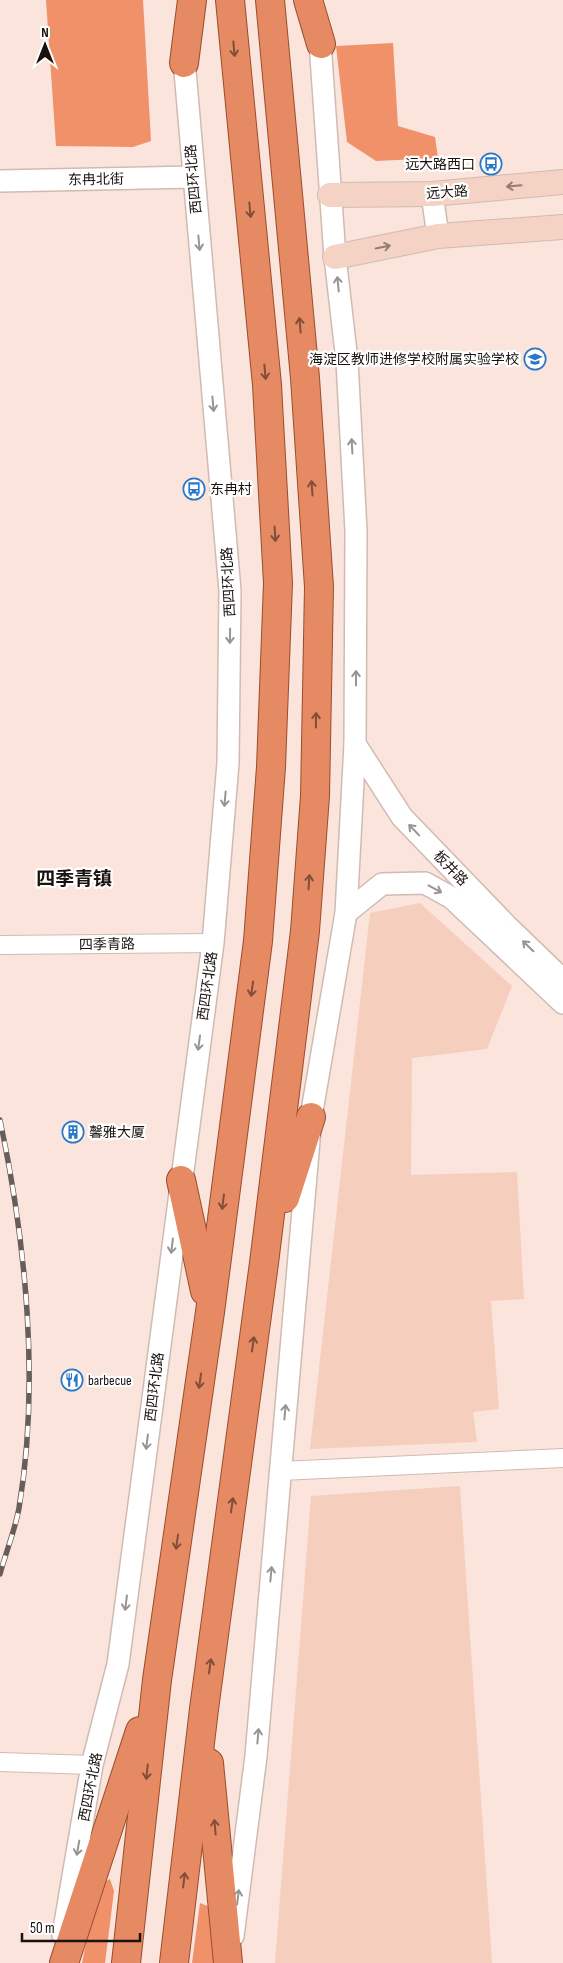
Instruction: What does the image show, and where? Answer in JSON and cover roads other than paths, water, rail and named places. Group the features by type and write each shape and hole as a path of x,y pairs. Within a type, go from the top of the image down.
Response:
{"highway":[{"path":"184,63 192,0"},
{"path":"126,1963 157,1680 210,1312 258,940 271,767 278,583 267,385 230,0"},
{"path":"174,1963 204,1709 264,1263 305,931 315,796 318,586 305,378 270,0"},
{"path":"308,0 321,44"},
{"path":"264,1263 311,1117"},
{"path":"181,1180 210,1312"},
{"path":"64,1963 157,1680"},
{"path":"204,1709 229,1963"}],"main road":[{"name":"远大路","path":"330,195 432,194 563,182"},
{"path":"335,257 438,236 563,227"}],"street":[{"name":"西四环北路","path":"58,1963 92,1765 118,1664 213,943 228,763 230,591 193,177 180,0"},
{"path":"229,1963 256,1756 311,1117 346,913 355,744 356,531 347,361 335,257 317,0"},
{"name":"东冉北街","path":"0,181 193,177"},
{"path":"432,194 438,236"},
{"name":"板井路","path":"355,744 402,817 508,927 563,980"},
{"path":"346,913 382,884 425,883 452,898 563,1003"},
{"name":"四季青路","path":"0,945 213,943"},
{"path":"280,1471 563,1458"},
{"path":"0,1762 92,1765"}],"railway":[{"path":"0,1120 17,1215 23,1264 29,1363 29,1412 19,1508 0,1574"}],"place":[{"name":"远大路西口","path":"491,164"},
{"name":"海淀区教师进修学校附属实验学校","path":"535,359"},
{"name":"东冉村","path":"194,489"},
{"name":"馨雅大厦","path":"73,1132"},
{"name":"barbecue","path":"72,1380"}],"district":[{"name":"四季青镇","path":"74,878"}]}
